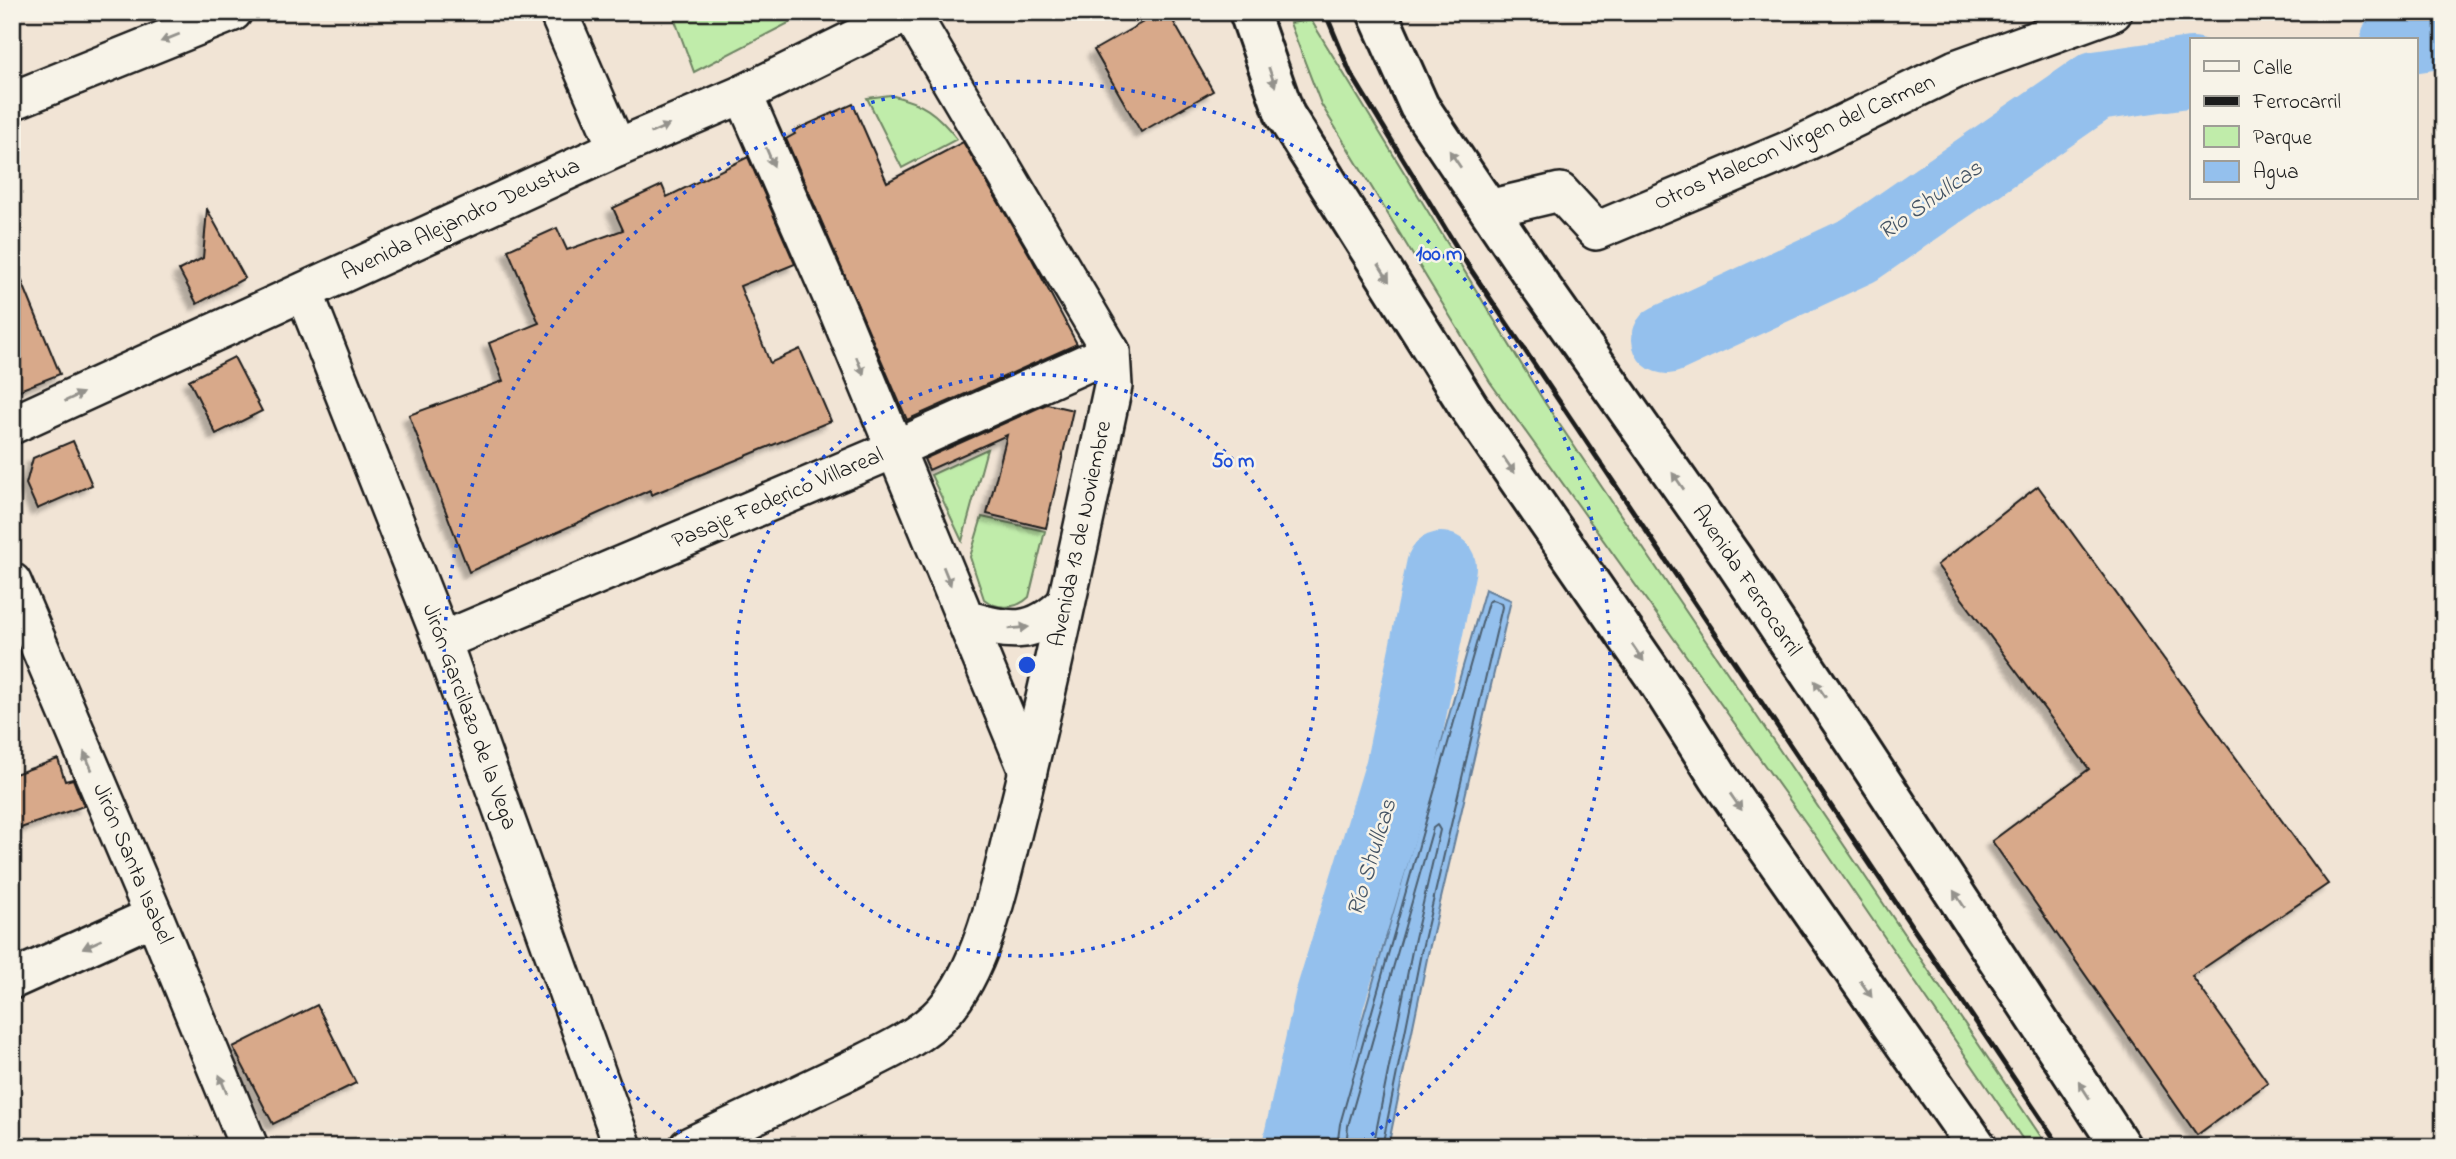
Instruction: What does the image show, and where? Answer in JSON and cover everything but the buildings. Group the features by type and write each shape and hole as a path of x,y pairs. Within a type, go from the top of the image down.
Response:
{"main road":[{"path":"1249,12 1285,115 1470,409 1647,666 1697,746 1977,1147"},
{"name":"Avenida Ferrocarril","path":"1377,12 1419,106 1534,277 1733,559 2121,1147"}],"street":[{"path":"12,101 233,12"},
{"path":"558,12 617,148"},
{"name":"Avenida Alejandro Deustua","path":"12,425 617,148 743,94 910,12"},
{"name":"Avenida 13 de Noviembre","path":"688,1147 881,1054 918,1032 944,1011 963,983 979,948 996,897 1028,771 1113,386 1111,352 910,12"},
{"name":"Otros Malecon Virgen del Carmen","path":"1488,209 1560,192 1596,231 1789,150 1956,69 2113,12"},
{"path":"743,94 839,313 1028,771"},
{"name":"Jirón Garcilazo de la Vega","path":"304,292 442,641 622,1147"},
{"name":"Pasaje Federico Villareal","path":"442,641 895,449 1111,352"},
{"name":"Jirón Santa Isabel","path":"12,582 154,916 248,1147"},
{"path":"965,619 1004,629 1023,628 1040,625 1052,618 1066,603"},
{"path":"12,979 154,916"}],"green space":[{"path":"672,12 810,12 694,72"},
{"path":"1311,20 1545,403 2048,1147 2028,1147 1816,837 1490,382 1321,104 1290,23"},
{"path":"890,95 911,101 928,110 957,139 902,168 867,98"},
{"path":"987,449 962,541 931,475"},
{"path":"982,517 1045,531 1029,597 1019,604 1007,607 989,603 984,599 970,557"}],"water":[{"path":"1485,589 1511,600 1428,954 1388,1147 1330,1147 1333,1123"}],"waterway":[{"name":"Rio Shullcas","path":"2410,38 2444,33"},
{"name":"Rio Shullcas","path":"1667,339 1859,250 2096,86 2190,72"},
{"name":"Río Shullcas","path":"1297,1147 1330,998 1400,769 1441,567"}],"railway":[{"path":"1325,12 1350,72 1467,264 2060,1147"}]}
